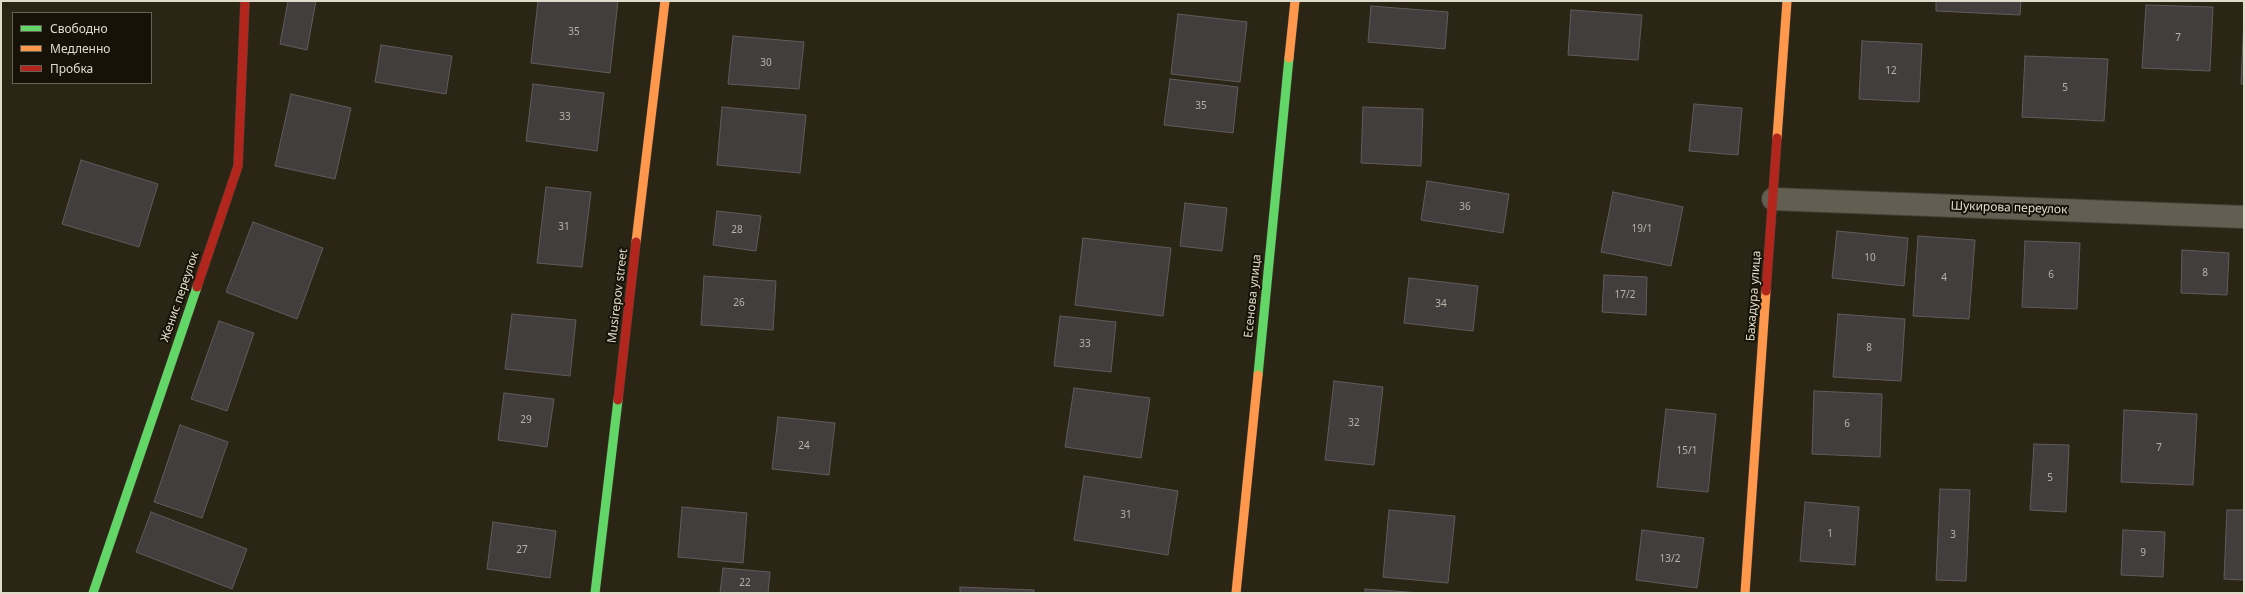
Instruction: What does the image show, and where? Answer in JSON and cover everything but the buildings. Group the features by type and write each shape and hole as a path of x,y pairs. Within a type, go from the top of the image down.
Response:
{"street":[{"name":"Женис переулок","path":"93,593 238,166 245,1"},
{"name":"Musirepov street","path":"595,593 665,1"},
{"name":"Есенова улица","path":"1236,593 1295,1"},
{"name":"Бахадура улица","path":"1745,593 1787,1"},
{"name":"Шукирова переулок","path":"1773,199 2244,217"}],"traffic: fast":[{"path":"1258,375 1289,58"},
{"path":"93,593 197,287"},
{"path":"595,593 618,400"}],"traffic: slow":[{"path":"636,242 665,1"},
{"path":"1289,58 1295,1"},
{"path":"1777,138 1787,1"},
{"path":"1745,593 1766,291"},
{"path":"1236,593 1258,375"}],"traffic: jam":[{"path":"197,287 238,166 245,1"},
{"path":"1766,291 1777,138"},
{"path":"618,400 636,242"}]}
